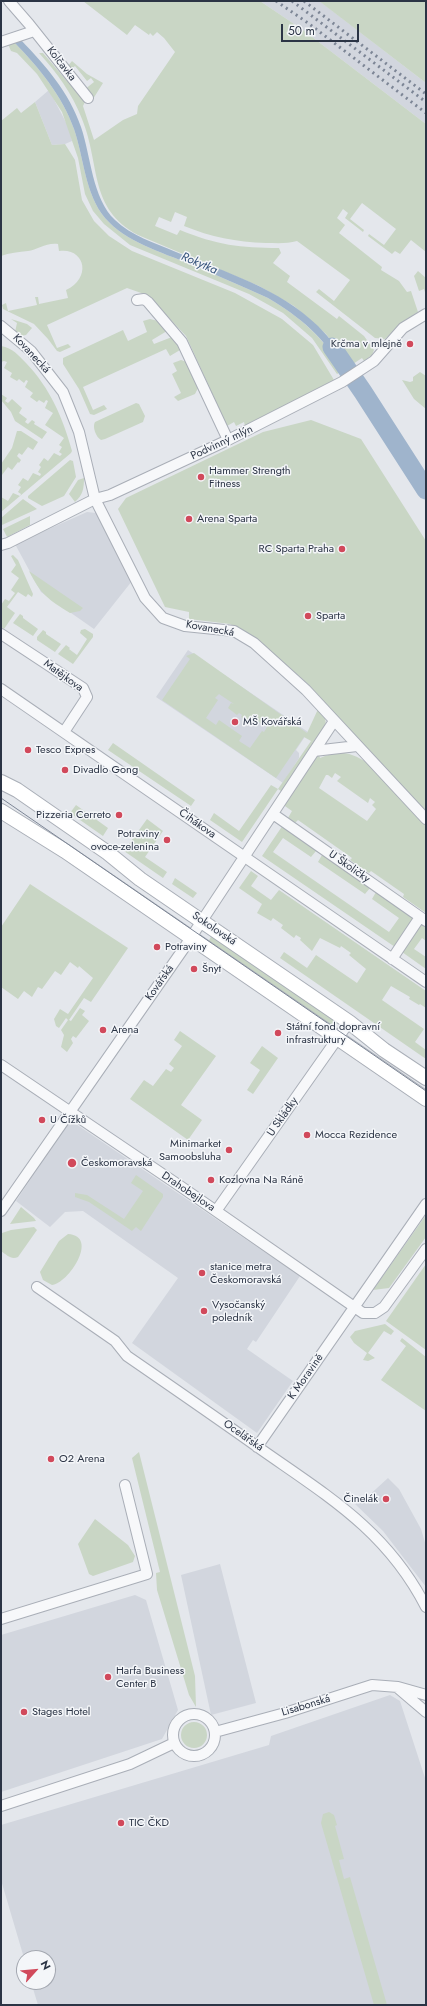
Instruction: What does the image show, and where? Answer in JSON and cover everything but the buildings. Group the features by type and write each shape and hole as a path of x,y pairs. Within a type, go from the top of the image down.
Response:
{"main road":[{"name":"Sokolovská","path":"1,782 30,799 202,921 349,1022 384,1050 426,1078"},
{"name":"Sokolovská","path":"1,811 65,851 426,1099"}],"street":[{"name":"Kolčavka","path":"8,1 30,32 88,98"},
{"path":"3,41 30,32"},
{"path":"137,300 148,302 179,337 228,440"},
{"name":"Podvinný mlýn","path":"1,545 8,543 96,499 110,495 228,440 342,382 378,357 403,328 426,314"},
{"name":"Kovanecká","path":"1,326 31,351 63,392 79,432 96,499 145,598 163,618 185,626 234,631 254,643 306,690 426,819"},
{"name":"Matějkova","path":"1,634 83,688 87,697 64,732"},
{"name":"Čihákova","path":"1,689 426,982"},
{"name":"Kovářská","path":"1,1211 191,938 334,721"},
{"path":"314,751 357,746"},
{"name":"U Školičky","path":"272,814 423,919"},
{"path":"392,959 423,919"},
{"name":"U Skládky","path":"216,1211 349,1022"},
{"name":"Drahobejlova","path":"1,1065 216,1211 354,1308"},
{"name":"K Moravině","path":"258,1447 426,1204"},
{"path":"354,1308 363,1314 371,1314 384,1307 426,1249"},
{"name":"Ocelářská","path":"37,1287 115,1341 127,1356 339,1504 372,1532 409,1578 426,1607"},
{"path":"1,1619 147,1574 125,1485"},
{"name":"Lisabonská","path":"215,1732 284,1713 372,1685 398,1687 426,1695"},
{"path":"398,1687 426,1712"},
{"path":"190,1714 201,1715 214,1726 215,1732 213,1744 210,1749 200,1756 188,1755 174,1743 173,1731 184,1716 190,1714"},
{"path":"1,1806 130,1764 174,1743"}],"shaded area":[{"path":"260,1 319,1 322,3 426,83 426,124 303,30"},
{"path":"49,90 70,130 72,141 65,144 52,145 35,102"},
{"path":"87,512 96,513 103,519 132,581 94,629 41,592 15,544"},
{"path":"188,650 308,732 296,750 299,753 299,758 283,783 156,697"},
{"path":"70,1120 300,1276 256,1342 253,1340 247,1349 293,1381 257,1433 132,1343 178,1278 83,1211 65,1212 50,1227 16,1201"},
{"path":"388,1478 399,1489 421,1529 426,1546 426,1587 383,1531 355,1504 365,1499"},
{"path":"220,1564 256,1703 211,1715 181,1575"},
{"path":"135,1595 146,1600 178,1710 162,1739 1,1792 1,1635"},
{"path":"390,1695 400,1701 426,1781 426,2005 38,2005 33,1990 56,1990 56,1950 22,1950 1,1880 1,1825 269,1745 271,1736"}],"green space":[{"path":"83,1 260,1 303,30 426,124 426,252 411,240 400,254 395,251 392,254 368,236 369,234 384,245 396,229 362,203 350,219 364,230 363,232 345,218 348,213 343,209 337,218 345,225 339,233 382,267 381,270 399,281 407,292 411,291 418,312 404,321 385,339 375,338 316,292 319,289 334,301 350,280 297,241 285,243 266,243 234,240 214,236 184,226 187,217 175,212 171,222 159,217 155,226 177,235 180,230 229,245 279,248 281,253 273,263 290,276 287,282 337,319 339,316 364,336 374,350 372,355 364,361 362,358 350,366 326,334 294,306 259,286 138,235 122,224 111,212 103,199 98,184 88,136 74,101 64,84 39,53 43,53 85,102 83,106 94,140 123,120 137,114 138,106 175,52 157,32 153,36 150,33 149,35 135,25 127,35"},
{"path":"319,1 426,1 426,83"},
{"path":"14,42 49,82 63,105 74,129 93,198 105,218 113,226 123,234 144,246 248,289 280,305 301,321 319,338 344,370 337,374 312,338 283,313 249,294 130,245 104,224 93,211 85,194 78,158 62,112 37,74 17,53 11,51 8,44"},
{"path":"72,61 87,74 103,83 93,99 84,90 94,82 91,78 87,81 75,66 70,70 67,67"},
{"path":"35,102 52,145 65,144 75,160 82,200 94,221 109,236 132,251 235,293 282,319 313,345 334,380 245,426 244,422 236,426 234,422 227,426 186,336 153,301 144,294 127,288 47,325 57,348 68,344 71,347 60,352 57,351 34,324 3,309 2,305 6,303 8,311 37,305 35,297 38,297 39,304 68,298 66,290 80,278 82,271 82,264 79,258 68,251 59,251 58,244 50,244 31,250 1,256 1,121 17,108 21,113"},
{"path":"418,271 426,278 426,295 424,289 419,291 414,276"},
{"path":"11,319 27,324 32,328 26,335 21,336 15,332 17,323"},
{"path":"150,319 158,321 167,331 152,340 154,344 172,337 181,349 170,356 166,349 83,387 93,410 104,405 107,409 94,415 90,414 79,389 63,364 63,358 123,330 128,341 147,332 143,321"},
{"path":"1,346 9,348 18,355 49,393 60,415 72,451 20,496 21,494 18,492 21,487 18,485 23,478 28,481 33,473 40,476 41,474 38,472 41,467 39,465 44,458 48,461 54,453 60,456 62,454 59,452 62,447 59,445 64,438 45,425 53,413 45,408 48,401 46,400 44,403 39,400 37,402 30,397 33,393 25,387 28,381 26,380 24,383 19,379 17,381 10,377 12,373 4,368 7,362 1,362"},
{"path":"181,360 187,362 198,388 195,394 178,401 174,397 181,393 172,374 177,371 173,363"},
{"path":"420,372 426,376 426,409 414,399 402,380 410,382 413,381 413,377"},
{"path":"1,394 7,398 5,401 8,403 12,399 22,408 19,413 27,419 25,422 28,424 32,420 35,422 34,424 47,432 42,439 15,421 11,412 1,400"},
{"path":"136,403 139,404 145,416 143,422 105,439 99,439 94,429 95,422"},
{"name":"Sparta","path":"311,420 361,439 426,541 426,814 308,684 254,637 230,624 189,619 189,612 165,607 118,509 126,498 263,432"},
{"path":"17,431 21,431 38,442 33,450 28,447 22,455 19,453 17,456 21,460 19,463 18,462 12,470 8,467 2,475 1,464 12,448"},
{"path":"70,460 73,461 76,477 64,496 42,506 28,498 28,496"},
{"path":"84,478 84,485 80,497 75,502 69,494 78,480"},
{"path":"13,493 20,496 1,512 1,497 8,501"},
{"path":"23,499 37,509 2,525 1,518"},
{"path":"30,516 30,525 7,537 3,529"},
{"path":"13,555 18,560 33,594 32,597 28,594 26,597 18,592 7,607 15,613 4,629 1,627 1,605 5,599 9,601 15,593 11,590 19,578 11,572 16,565 11,556"},
{"path":"29,571 83,608 80,611 70,613 56,604 41,591"},
{"path":"20,614 38,629 33,636 13,623"},
{"path":"85,629 93,634 93,637 73,664 58,654 66,645 77,655 87,639 80,633 81,630"},
{"path":"43,630 46,634 61,644 55,652 37,640 37,637"},
{"path":"194,653 307,733 319,707 326,722 324,731 316,745 320,758 340,753 352,755 371,766 392,785 426,824 426,913 403,897 404,894 371,871 369,873 350,860 352,858 298,820 295,823 288,818 292,811 282,804 288,796 278,789 311,741 304,737 276,778 162,700 190,659 186,656","holes":["219,694 234,704 231,703 228,708 237,715 239,713 242,715 241,717 251,724 254,719 252,717 267,727 264,732 262,731 250,748 239,741 242,736 219,720 216,725 206,718 218,700 215,698","335,773 341,777 337,781 368,803 370,798 375,802 372,805 376,809 367,821 319,788 326,775 332,778"]},
{"path":"113,743 195,800 191,806 108,750"},
{"path":"271,785 278,789 242,842 210,820 214,813 239,831"},
{"path":"76,805 108,828 103,836 70,813"},
{"path":"147,819 163,831 145,857 167,872 163,878 124,851"},
{"path":"283,825 411,913 414,919 395,947 262,856","holes":["283,838 311,857 316,851 322,855 318,862 365,894 370,888 376,892 372,899 399,918 389,932 273,852"]},
{"path":"251,871 258,876 251,886 271,900 279,890 426,991 426,1008 409,999 410,997 391,986 382,1000 424,1029 415,1042 426,1050 426,1059 280,958 284,952 307,968 316,955 357,983 366,969 349,955 351,953 341,946 340,948 320,938 312,951 300,940 301,938 296,935 294,938 281,928 283,925 273,918 271,921 257,913 262,904 239,888"},
{"path":"175,878 197,893 193,898 172,884"},
{"path":"30,884 128,948 91,1002 84,998 69,1020 71,1021 80,1008 85,1011 82,1015 89,1021 76,1038 73,1036 71,1039 73,1043 67,1052 61,1047 64,1035 61,1030 68,1020 66,1018 59,1028 56,1026 54,1019 60,1009 68,1014 93,978 79,966 78,968 70,962 61,975 55,971 42,989 38,987 32,997 24,991 18,999 1,987 1,927"},
{"path":"422,924 426,924 426,941 422,938 414,949 426,957 426,969 402,952"},
{"path":"212,935 338,1022 332,1029 207,944"},
{"path":"180,1031 216,1056 181,1105 202,1120 188,1140 130,1099 144,1080 153,1086 166,1069 171,1072 174,1068 169,1064 182,1046 174,1040"},
{"path":"262,1046 278,1058 253,1094 247,1090 260,1070 250,1063"},
{"path":"136,1175 163,1194 163,1197 141,1231 136,1227 132,1231 89,1202 75,1197 75,1193 87,1195 124,1219 143,1191 131,1183"},
{"path":"21,1207 34,1218 36,1221 10,1224"},
{"path":"426,1215 426,1237 389,1288 373,1290"},
{"path":"34,1227 37,1230 18,1257 11,1257 1,1251 2,1233 11,1230"},
{"path":"68,1234 77,1237 81,1243 81,1251 73,1269 59,1283 52,1285 43,1280 40,1272 59,1241"},
{"path":"426,1264 426,1350 386,1321"},
{"path":"385,1324 394,1331 391,1335 384,1331 368,1353 375,1358 368,1361 363,1360 367,1353 354,1343 350,1337 355,1331"},
{"path":"402,1338 426,1357 426,1411 381,1380 406,1346 400,1341"},
{"path":"139,1452 195,1676 196,1707 189,1695 157,1590 156,1573 160,1572 132,1458"},
{"path":"95,1519 128,1545 135,1556 133,1562 93,1576 89,1574 78,1544"},
{"path":"194,1722 203,1726 207,1735 203,1744 194,1748 185,1744 181,1735 185,1726"},
{"path":"329,1812 334,1815 337,1825 335,1826 344,1859 339,1860 344,1879 350,1877 387,2005 374,2005 321,1823 323,1814"}],"water":[{"path":"21,40 56,80 70,102 81,127 93,176 101,200 107,211 121,226 144,239 251,282 286,301 318,326 331,340 350,366 344,369 328,347 310,329 280,305 268,298 210,272 144,246 123,234 113,226 105,218 93,198 74,129 69,117 49,82 14,42"}],"waterway":[{"name":"Rokytka","path":"332,347 426,490"}],"tram line":[{"path":"1,798 426,1091"}],"railway":[{"path":"276,1 308,23 426,113"},
{"path":"292,1 426,102"},
{"path":"304,1 426,94"}],"place":[{"name":"Krčma v mlejně","path":"410,344"},
{"name":"Hammer Strength Fitness","path":"201,477"},
{"name":"Arena Sparta","path":"189,519"},
{"name":"RC Sparta Praha","path":"342,549"},
{"name":"Sparta","path":"308,616"},
{"name":"MŠ Kovářská","path":"235,722"},
{"name":"Tesco Expres","path":"28,750"},
{"name":"Divadlo Gong","path":"65,770"},
{"name":"Pizzeria Cerreto","path":"119,815"},
{"name":"Potraviny ovoce-zelenina","path":"167,840"},
{"name":"Potraviny","path":"157,947"},
{"name":"Šnyt","path":"194,969"},
{"name":"Arena","path":"103,1030"},
{"name":"Státní fond dopravní infrastruktury","path":"278,1033"},
{"name":"U Čížků","path":"42,1120"},
{"name":"Mocca Rezidence","path":"307,1135"},
{"name":"Minimarket Samoobsluha","path":"229,1150"},
{"name":"Českomoravská","path":"72,1163"},
{"name":"Kozlovna Na Ráně","path":"211,1180"},
{"name":"stanice metra Českomoravská","path":"202,1273"},
{"name":"Vysočanský poledník","path":"204,1311"},
{"name":"O2 Arena","path":"51,1459"},
{"name":"Činelák","path":"386,1499"},
{"name":"Harfa Business Center B","path":"108,1677"},
{"name":"Stages Hotel","path":"24,1712"},
{"name":"TIC ČKD","path":"121,1823"}]}
